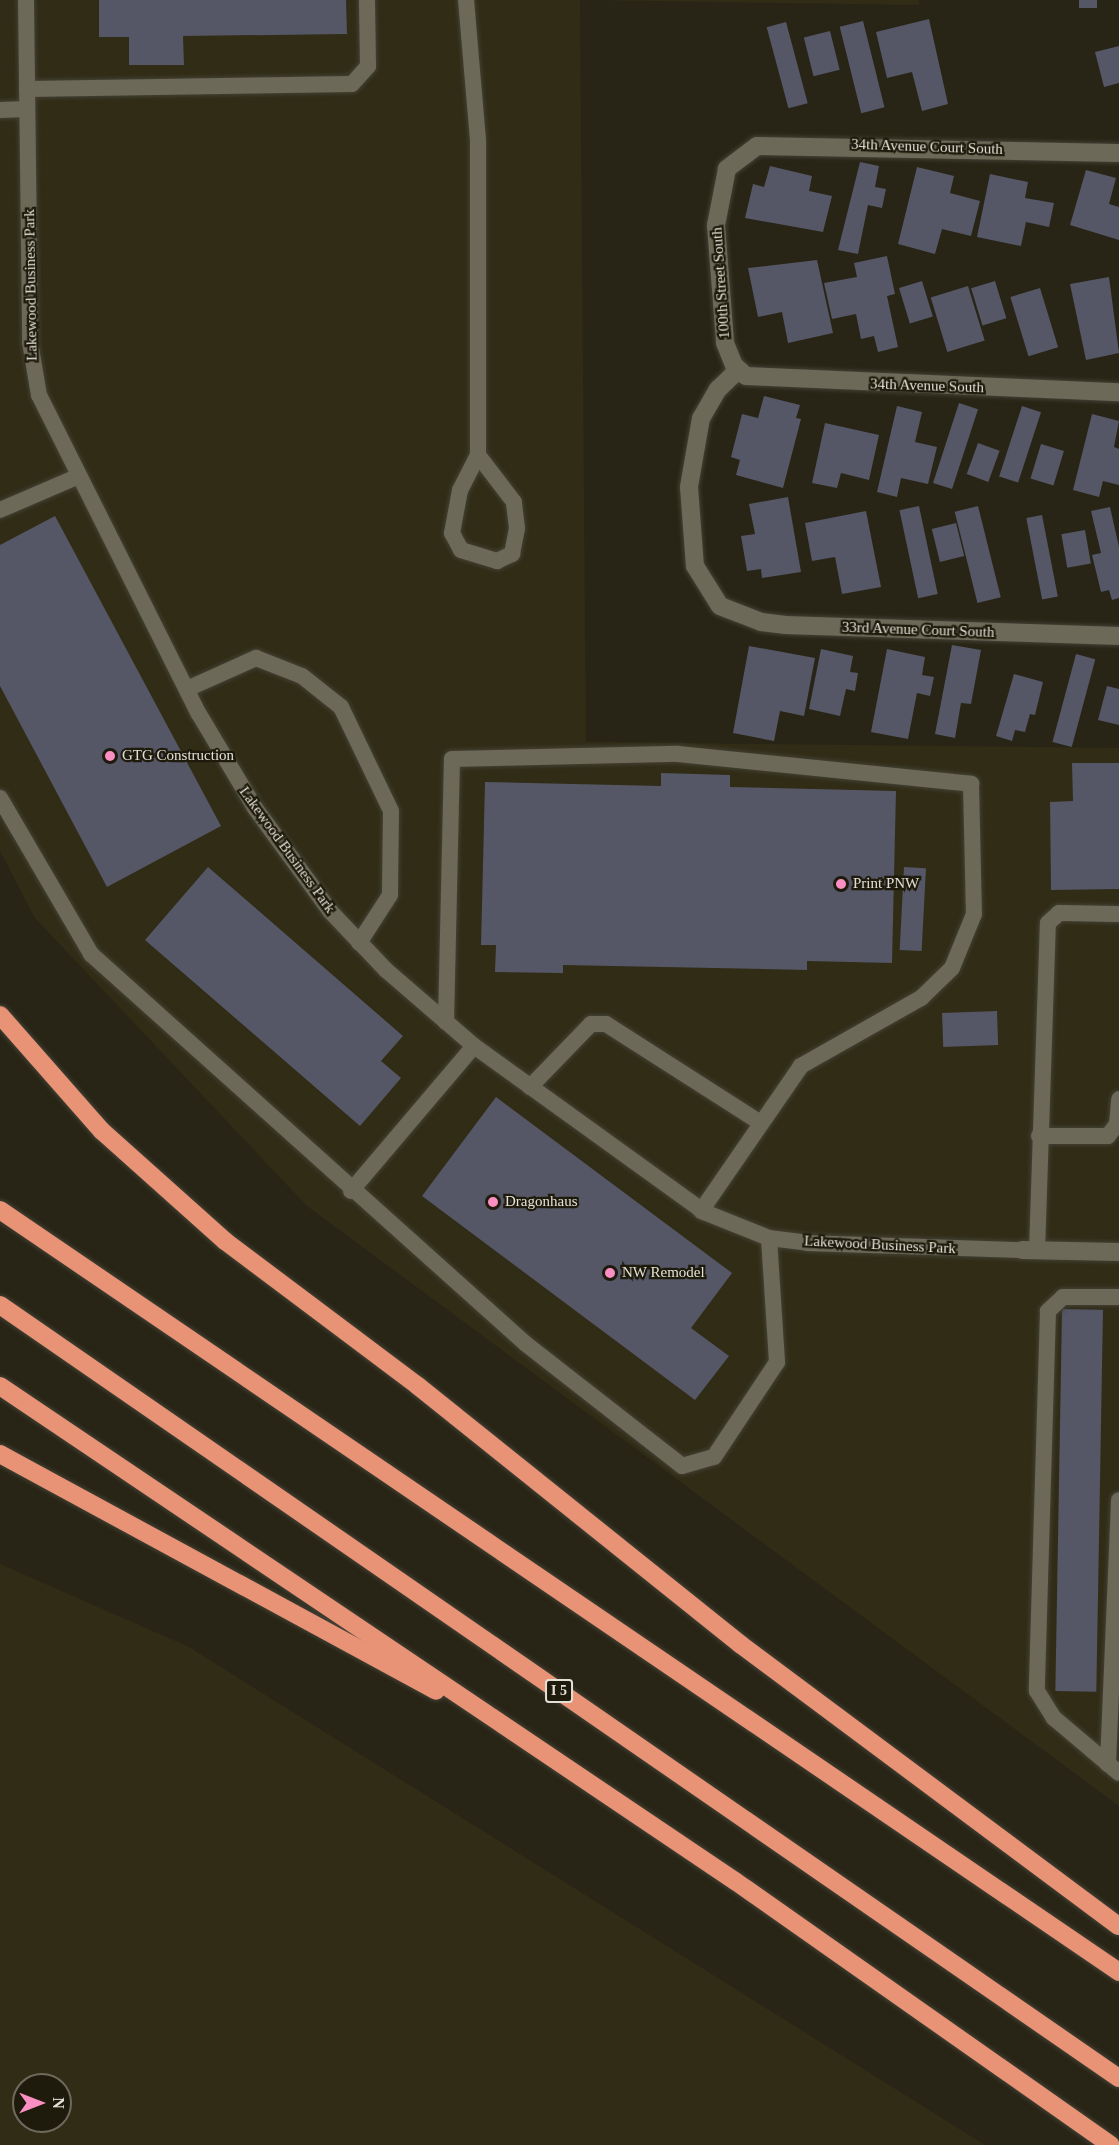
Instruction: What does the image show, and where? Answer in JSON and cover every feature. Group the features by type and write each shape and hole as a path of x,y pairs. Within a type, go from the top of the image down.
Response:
{"highway":[{"path":"0,1015 102,1131 225,1241 418,1386 740,1644 1119,1926"},
{"path":"0,1210 1119,1972"},
{"name":"I 5","path":"0,1305 1119,2078"},
{"path":"0,1386 533,1743 1112,2145"},
{"path":"0,1454 533,1743"}],"street":[{"name":"34th Avenue Court South","path":"738,155 778,143 1119,153"},
{"name":"100th Street South","path":"738,155 723,178 716,225 724,343 738,370"},
{"name":"34th Avenue South","path":"738,370 772,381 1119,392"},
{"name":"33rd Avenue Court South","path":"738,370 718,389 701,418 689,487 695,566 720,606 761,622 786,625 1119,636"},
{"path":"1029,1250 1119,1252"}],"lane":[{"name":"Lakewood Business Park","path":"26,0 33,368 50,422 187,689 255,808 360,943 474,1046 701,1211 769,1238 842,1246 1029,1250"},
{"path":"27,89 352,84 368,66 367,0"},
{"path":"466,0 478,141 478,455 460,490 452,533 461,550 496,561 512,554 518,528 514,502 478,455"},
{"path":"0,110 27,109"},
{"path":"0,510 79,476"},
{"path":"187,689 256,658 302,676 341,706 391,811 390,895 360,943"},
{"path":"446,1022 452,759 678,754 971,784 974,914 952,968 921,998 801,1066 701,1211"},
{"path":"0,798 91,954 351,1191 526,1344 682,1466 714,1457 777,1362 769,1238"},
{"path":"1029,1250 1039,1136 1048,923 1059,913 1119,914"},
{"path":"530,1087 591,1024 606,1024 761,1123"},
{"path":"351,1191 474,1046"},
{"path":"1039,1136 1108,1136 1118,1124 1119,1099"},
{"path":"1114,1769 1054,1718 1037,1691 1048,1311 1063,1297 1119,1297"},
{"path":"1114,1769 1119,1500"}],"shaded area":[{"path":"0,0 580,0 586,742 1119,748 1119,1806 307,1206 35,918 0,851"},
{"path":"588,0 919,0 919,5"},
{"path":"0,1564 189,1647 985,2145 0,2145"}],"building":[{"path":"99,0 346,0 347,34 183,36 184,65 129,65 129,37 99,37"},
{"path":"1079,0 1097,0 1097,8 1079,8"},
{"path":"929,19 948,104 922,111 912,72 887,78 876,32"},
{"path":"863,21 885,107 861,113 840,27"},
{"path":"786,22 808,103 788,108 767,27"},
{"path":"830,31 840,70 813,76 804,38"},
{"path":"1119,46 1119,83 1104,87 1095,52"},
{"path":"860,162 879,166 875,187 886,189 882,208 868,205 858,254 838,250"},
{"path":"770,166 812,176 809,191 832,196 823,232 745,218 753,184 764,187"},
{"path":"917,167 954,176 950,193 980,201 971,236 942,229 935,254 898,244"},
{"path":"1086,170 1116,178 1109,204 1119,207 1119,240 1070,225"},
{"path":"990,174 1028,182 1025,198 1054,203 1049,227 1026,222 1021,246 977,237"},
{"path":"887,256 895,294 887,296 898,347 878,352 874,336 861,339 856,314 832,319 824,283 857,277 854,263"},
{"path":"817,260 833,333 788,343 782,312 758,317 748,268"},
{"path":"1109,277 1119,353 1086,360 1070,284"},
{"path":"922,281 933,316 910,323 899,288"},
{"path":"995,281 1006,318 982,326 971,288"},
{"path":"968,286 985,341 947,352 931,297"},
{"path":"1040,288 1058,347 1028,356 1010,297"},
{"path":"764,396 800,405 796,418 801,419 783,488 736,475 740,460 731,457 742,414 758,418"},
{"path":"959,403 978,409 952,489 933,483"},
{"path":"897,406 922,412 915,442 937,447 928,484 901,478 897,497 877,492"},
{"path":"1022,406 1041,412 1018,483 999,476"},
{"path":"1092,414 1119,421 1114,447 1119,449 1119,485 1103,481 1099,497 1073,490"},
{"path":"825,423 879,435 869,480 841,473 837,488 812,483"},
{"path":"978,443 1000,451 988,482 967,474"},
{"path":"1041,444 1064,451 1053,485 1030,478"},
{"path":"788,497 801,572 762,578 761,569 747,571 741,536 755,534 749,504"},
{"path":"919,506 938,594 918,598 899,510"},
{"path":"978,506 1001,597 977,603 955,512"},
{"path":"1110,507 1119,547 1119,598 1112,600 1109,590 1101,592 1092,555 1101,553 1091,511"},
{"path":"866,511 881,587 842,594 835,557 812,561 805,523"},
{"path":"1042,515 1058,596 1042,600 1026,518"},
{"name":"GTG Construction","path":"55,516 221,826 107,887 0,686 0,545"},
{"path":"956,523 964,556 940,562 932,529"},
{"path":"1085,530 1091,563 1067,568 1061,534"},
{"path":"952,645 981,650 971,704 961,703 955,738 935,734"},
{"path":"749,646 815,658 804,716 780,711 774,741 733,733"},
{"path":"821,649 853,656 850,672 858,673 855,691 846,689 840,716 809,709"},
{"path":"887,649 925,657 922,675 934,677 930,696 917,693 908,739 871,732"},
{"path":"1076,654 1095,659 1072,747 1052,742"},
{"path":"1014,674 1043,682 1035,715 1030,714 1025,732 1015,730 1012,741 996,736"},
{"path":"1107,686 1119,689 1119,725 1098,720"},
{"path":"1072,763 1119,763 1119,889 1051,890 1050,802 1073,801"},
{"path":"661,773 730,775 730,787 896,791 892,963 807,961 807,970 563,965 563,973 495,972 496,945 481,945 485,782 661,786"},
{"path":"208,867 403,1036 381,1061 401,1078 360,1126 145,940"},
{"path":"904,867 926,868 922,951 900,950"},
{"path":"997,1011 998,1045 943,1047 942,1013"},
{"path":"496,1097 732,1273 691,1328 729,1356 695,1400 422,1196"},
{"path":"1062,1309 1103,1310 1096,1692 1055,1691"}],"place":[{"name":"GTG Construction","path":"110,756"},
{"name":"Print PNW","path":"841,884"},
{"name":"Dragonhaus","path":"493,1202"},
{"name":"NW Remodel","path":"610,1273"}]}
